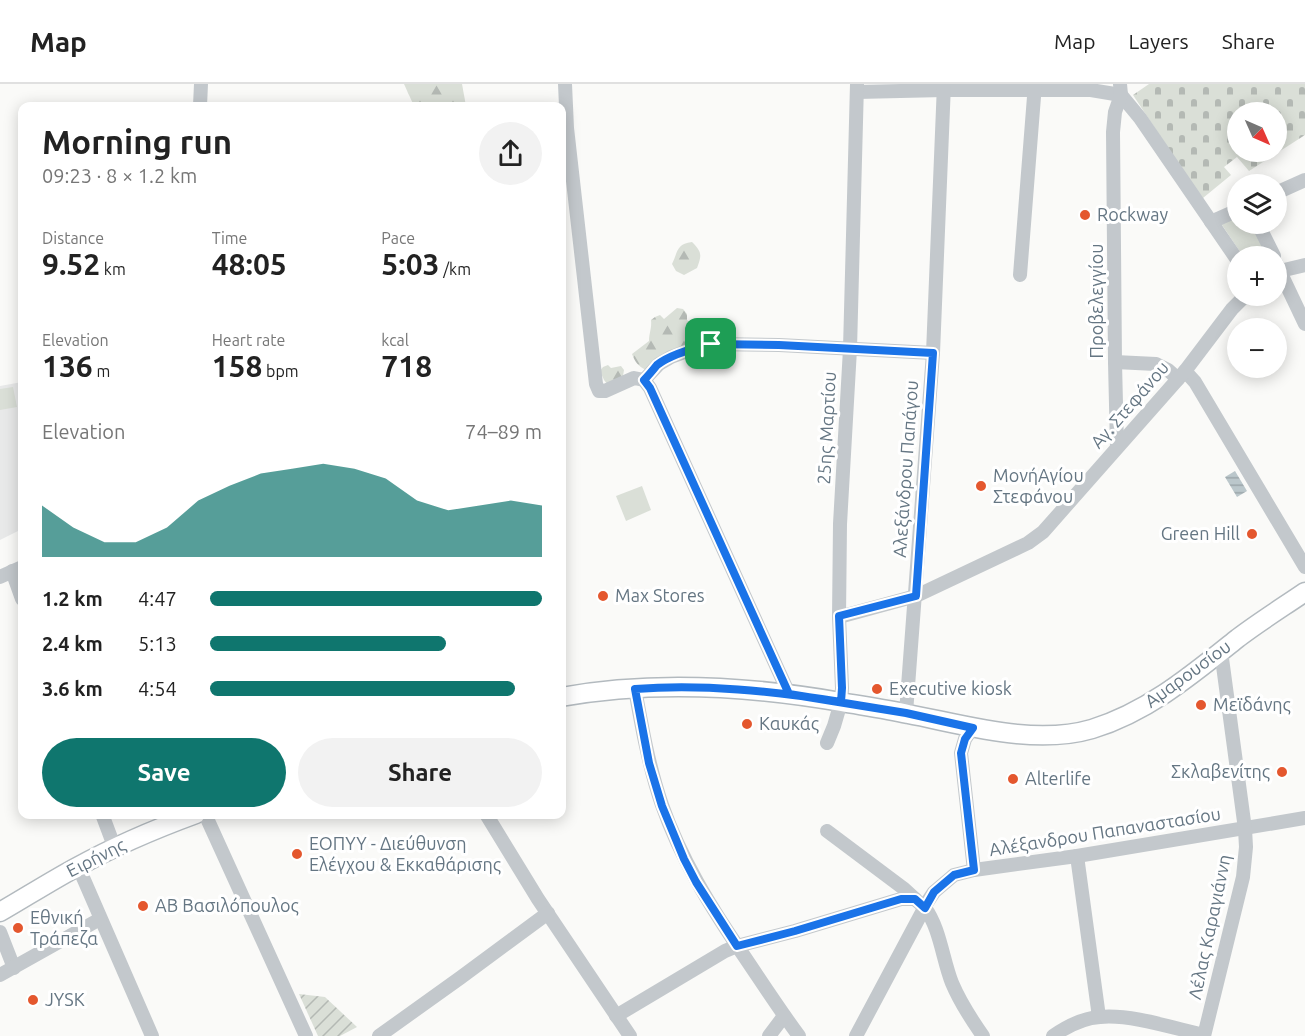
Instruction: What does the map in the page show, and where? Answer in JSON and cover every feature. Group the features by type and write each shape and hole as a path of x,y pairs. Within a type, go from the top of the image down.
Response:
{"main road":[{"name":"Αμαρουσίου","path":"566,696 587,692 668,687 727,688 841,702 973,728 1038,735 1064,735 1113,722 1161,697 1245,633 1305,592"},
{"name":"Ειρήνης","path":"0,898 111,838 156,819"},
{"name":"Ειρήνης","path":"0,912 78,866 147,833 183,819"}],"street":[{"path":"200,102 201,84"},
{"path":"565,84 565,102"},
{"name":"Αλεξάνδρου Παπάγου","path":"906,713 933,353 944,87"},
{"path":"1020,275 1035,87"},
{"path":"857,88 1121,89 1228,246"},
{"name":"25ης Μαρτίου","path":"827,743 841,702 842,688 839,616 840,524 850,349 857,88"},
{"name":"Προβελεγγίου","path":"1117,447 1113,132 1121,89"},
{"path":"566,145 596,384 599,391 605,391 634,378 644,380 650,388 789,694"},
{"path":"1287,188 1305,180"},
{"path":"1211,222 1227,215"},
{"path":"1287,268 1305,265"},
{"path":"1287,287 1305,324"},
{"name":"Αγ. Στεφάνου","path":"839,616 916,596 1028,543 1043,532 1182,375 1235,306"},
{"path":"644,380 658,364 671,357 711,344 933,353"},
{"path":"1115,362 1156,364 1195,382 1305,567"},
{"path":"11,572 18,589"},
{"name":"Λέλας Καραγιάννη","path":"1204,1036 1243,877 1246,847 1226,682 1214,657"},
{"path":"635,689 649,763 662,806 684,859 737,946 799,1036"},
{"path":"973,728 965,739 961,753 974,870"},
{"name":"Αλέξανδρου Παπαναστασίου","path":"856,1036 920,904 954,875 1305,818"},
{"path":"104,819 111,838"},
{"path":"207,819 306,1036"},
{"path":"489,819 548,913 630,1036"},
{"path":"827,831 903,888 920,904 940,943 960,1002 983,1036"},
{"path":"1077,856 1099,1017"},
{"path":"78,866 152,1036"},
{"path":"616,1016 737,946 901,899 920,904"},
{"path":"379,1036 548,913"},
{"path":"0,975 100,919"},
{"path":"0,932 14,968"},
{"path":"769,1036 784,1016"},
{"path":"1053,1036 1080,1021 1099,1017 1125,1018 1204,1036"}],"shaded area":[{"path":"18,383 18,531 0,540 0,386"},
{"path":"1235,471 1247,491 1237,497 1225,477"}],"green space":[{"path":"404,84 462,84 465,102 412,102"},
{"path":"1149,84 1305,84 1305,135 1287,147 1287,102 1227,102 1227,162 1230,162 1224,167 1230,174 1227,174 1227,178 1203,198 1133,95"},
{"path":"1241,162 1263,162 1249,171"},
{"path":"1227,219 1227,232 1220,222"},
{"path":"1228,234 1256,234 1263,246 1236,246"},
{"path":"692,242 698,248 700,260 697,268 684,275 676,271 672,264 680,247"},
{"path":"677,308 683,309 687,314 687,320 694,325 698,338 646,370 637,364 632,354 649,341 651,320 660,315 664,319"},
{"path":"608,365 611,368 621,366 624,370 623,376 608,385 600,371"},
{"path":"13,387 17,407 0,410 0,389"},
{"path":"642,486 651,510 626,521 616,496"},
{"path":"299,994 325,997 357,1027 340,1036 318,1036"}],"place":[{"name":"Rockway","path":"1085,215"},
{"name":"Μονη΄Αγίου Στεφάνου","path":"981,486"},
{"name":"Green Hill","path":"1252,534"},
{"name":"Max Stores","path":"603,596"},
{"name":"Executive kiosk","path":"877,689"},
{"name":"Μεϊδάνης","path":"1201,705"},
{"name":"Καυκάς","path":"747,724"},
{"name":"Σκλαβενίτης","path":"1282,772"},
{"name":"Alterlife","path":"1013,779"},
{"name":"ΕΟΠΥΥ - Διεύθυνση Ελέγχου & Εκκαθάρισης","path":"297,854"},
{"name":"ΑΒ Βασιλόπουλος","path":"143,906"},
{"name":"Εθνική Τράπεζα","path":"18,928"},
{"name":"JYSK","path":"33,1000"}],"route":[{"path":"711,344 671,357 658,364 644,380 650,388 789,694 906,713 973,728 965,739 961,753 974,870 954,875 934,892 925,908 915,899 901,899 737,946 696,882 662,806 649,763 635,689 727,688 789,694 841,702 839,616 916,596 933,353 711,344"}]}
